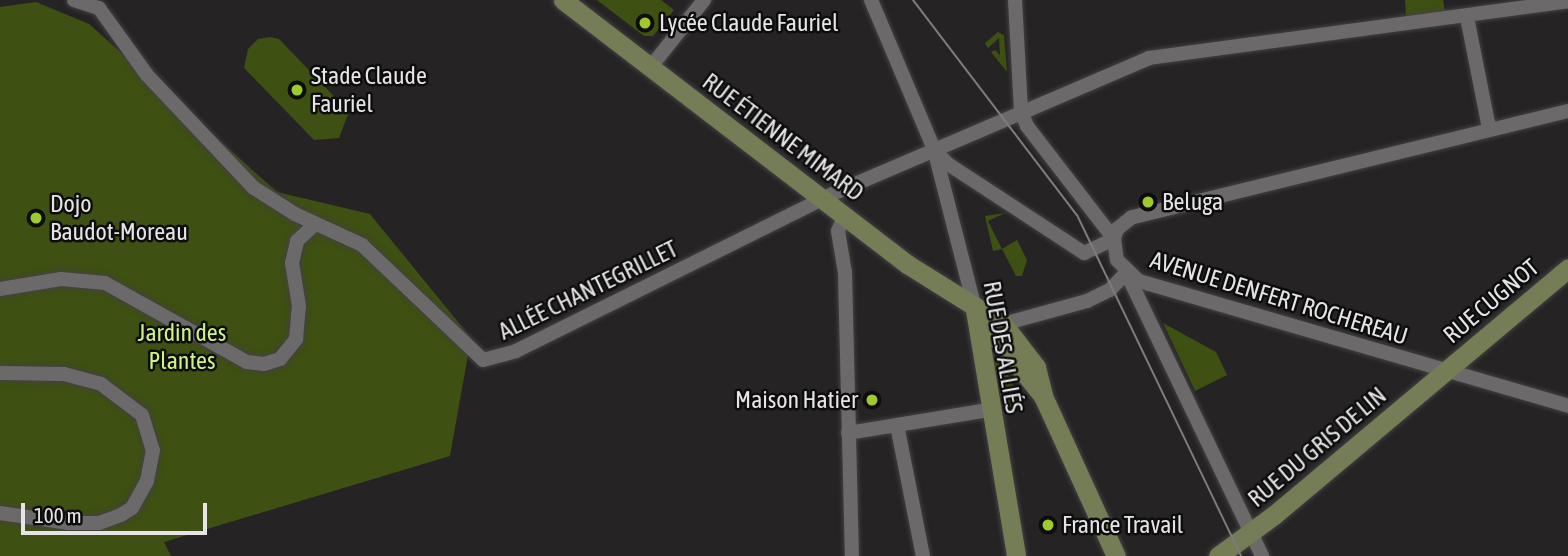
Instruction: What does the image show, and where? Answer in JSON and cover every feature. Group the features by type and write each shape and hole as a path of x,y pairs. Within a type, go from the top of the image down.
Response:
{"main road":[{"name":"RUE ÉTIENNE MIMARD","path":"563,0 845,215 975,310"},
{"name":"RUE CUGNOT","path":"1445,371 1568,268"},
{"path":"975,310 996,316 1036,368 1043,396 1116,556"},
{"path":"975,310 1043,396"},
{"name":"RUE DES ALLIÉS","path":"975,310 989,410 1016,556"},
{"name":"RUE DU GRIS DE LIN","path":"1218,556 1251,534 1445,371"}],"street":[{"path":"0,289 61,279 105,283 247,362 264,364 279,359 296,339 299,306 292,263 297,241 315,224 254,188 147,75 99,8 74,0"},
{"path":"650,68 704,0"},
{"path":"1015,0 1021,111"},
{"name":"RUE DES ALLIÉS","path":"872,1 934,149 975,310"},
{"path":"824,198 1149,58 1467,17 1568,1"},
{"path":"1467,17 1489,128"},
{"name":"AVENUE DENFERT ROCHEREAU","path":"1021,111 1027,126 1114,239 1118,260 1127,272 1139,281 1568,406"},
{"path":"934,149 948,164 977,179 1084,253 1114,239 1118,229 1132,217 1489,128 1568,111"},
{"name":"ALLÉE CHANTEGRILLET","path":"315,224 362,245 482,360 516,351 824,198"},
{"path":"845,215 838,231 845,273 852,556"},
{"path":"1003,324 1097,297 1127,272 1262,556"},
{"path":"0,373 64,374 101,383 142,415 153,450 147,481 132,508 121,515 99,523 69,523 0,513"},
{"path":"848,433 989,410"},
{"path":"897,425 923,556"}],"green space":[{"name":"Lycée Claude Fauriel","path":"597,0 661,0 674,10 653,36 644,36"},
{"path":"1405,0 1443,0 1445,11 1406,16"},
{"name":"Jardin des Plantes","path":"36,2 89,24 277,192 370,214 471,338 450,456 164,542 171,556 0,556 0,7"},
{"path":"998,32 1004,35 1007,72 991,52 995,50 1000,55 999,38 988,48 985,43"},
{"name":"Stade Claude Fauriel","path":"258,39 279,39 349,112 339,138 314,140 244,68 248,49"},
{"path":"1005,213 988,221 1002,249 993,251 985,216"},
{"path":"1017,240 1027,260 1022,276 1016,276 1002,249"},
{"path":"1163,323 1216,352 1227,375 1195,391"},
{"path":"992,357 1003,363 1022,405 1003,408"}],"tram line":[{"path":"913,0 1077,215 1241,556"}],"place":[{"name":"Lycée Claude Fauriel","path":"645,23"},
{"name":"Stade Claude Fauriel","path":"297,90"},
{"name":"Beluga","path":"1148,202"},
{"name":"Dojo Baudot-Moreau","path":"36,218"},
{"name":"Maison Hatier","path":"872,400"},
{"name":"France Travail","path":"1048,525"}]}
